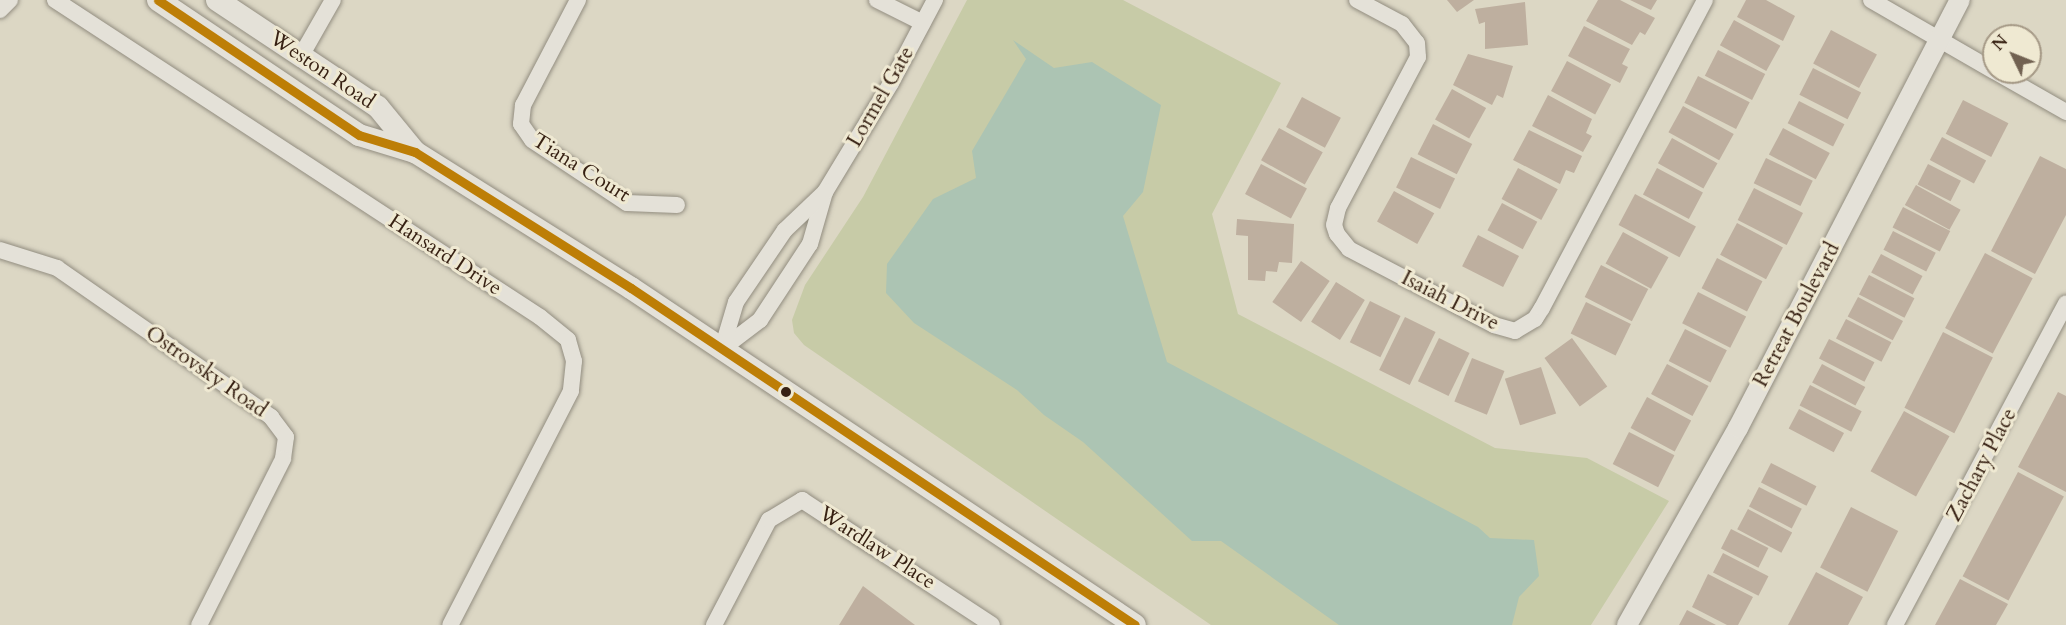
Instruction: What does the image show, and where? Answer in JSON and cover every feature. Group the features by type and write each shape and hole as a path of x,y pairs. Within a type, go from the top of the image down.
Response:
{"main road":[{"name":"Weston Road","path":"158,0 359,135 415,152 722,349 1135,625"},
{"name":"Weston Road","path":"218,0 378,108 415,152"}],"street":[{"path":"0,10 10,0"},
{"name":"Hansard Drive","path":"55,0 540,317 568,340 574,361 571,391 450,625"},
{"path":"301,56 333,0"},
{"name":"Tiana Court","path":"578,0 523,105 521,124 532,140 627,203 677,205"},
{"path":"876,0 923,23"},
{"name":"Lormel Gate","path":"722,349 760,320 810,244 825,192 935,0"},
{"name":"Isaiah Drive","path":"1357,0 1402,24 1417,43 1418,57 1338,208 1334,225 1336,234 1349,249 1494,325 1515,331 1535,320 1542,308 1705,0"},
{"path":"1871,0 1982,64"},
{"name":"Retreat Boulevard","path":"1627,625 1688,522 1960,0"},
{"path":"2016,84 2066,112"},
{"name":"Lormel Gate","path":"722,349 742,293 785,230 825,192"},
{"name":"Ostrovsky Road","path":"0,250 57,268 271,417 286,437 283,459 199,625"},
{"name":"Zachary Place","path":"1895,625 2066,304"},
{"name":"Wardlaw Place","path":"714,625 769,520 802,500 974,620 992,625"}],"shaded area":[{"path":"967,0 1123,0 1281,83 1212,214 1238,314 1495,448 1587,458 1669,501 1591,625 1211,625 804,345 794,333 792,320 805,285 863,197"},
{"path":"1013,40 1054,68 1092,62 1161,105 1143,192 1123,216 1167,362 1478,527 1490,538 1534,540 1539,576 1519,597 1512,625 1339,625 1221,541 1192,541 1083,442 1044,415 1017,390 914,323 886,293 887,264 933,199 976,178 972,151 1026,59"}],"building":[{"path":"1447,0 1474,0 1457,12"},
{"path":"1598,0 1620,0 1655,18 1645,35 1640,32 1632,45 1586,21"},
{"path":"1630,0 1657,0 1651,10"},
{"path":"1746,0 1766,0 1795,16 1783,41 1737,17"},
{"path":"1525,2 1528,45 1485,49 1485,22 1479,24 1475,9"},
{"path":"1734,20 1780,46 1766,71 1720,45"},
{"path":"1584,26 1630,49 1622,64 1628,67 1620,83 1568,56"},
{"path":"1831,30 1877,54 1859,88 1813,64"},
{"path":"1718,50 1765,74 1752,100 1705,76"},
{"path":"1468,54 1513,66 1503,98 1497,95 1492,105 1453,85"},
{"path":"1567,61 1611,84 1595,114 1551,91"},
{"path":"1813,68 1861,93 1847,119 1799,95"},
{"path":"1698,76 1750,102 1736,129 1684,103"},
{"path":"1452,89 1486,108 1469,139 1435,120"},
{"path":"1548,95 1592,119 1586,133 1592,136 1583,152 1532,126"},
{"path":"1302,97 1341,118 1325,148 1286,127"},
{"path":"1963,100 2008,123 1991,157 1946,134"},
{"path":"1799,101 1844,124 1833,146 1788,123"},
{"path":"1683,106 1734,134 1719,160 1668,132"},
{"path":"1433,124 1472,144 1457,174 1418,154"},
{"path":"1279,128 1323,152 1305,185 1261,160"},
{"path":"1783,128 1830,153 1816,179 1769,154"},
{"path":"1529,130 1582,156 1574,173 1566,170 1560,184 1513,160"},
{"path":"1942,137 1986,160 1974,183 1930,160"},
{"path":"1672,138 1717,163 1703,189 1658,163"},
{"path":"2040,156 2066,169 2066,215 2035,274 1991,251"},
{"path":"1411,157 1455,178 1440,209 1396,188"},
{"path":"1766,158 1813,181 1800,206 1754,183"},
{"path":"1261,164 1307,188 1291,218 1245,194"},
{"path":"1928,164 1961,181 1951,201 1918,184"},
{"path":"1518,168 1558,189 1541,220 1502,199"},
{"path":"1657,168 1703,192 1689,219 1643,194"},
{"path":"1916,185 1961,210 1949,230 1905,205"},
{"path":"1754,188 1803,213 1787,245 1738,220"},
{"path":"1394,191 1434,213 1417,244 1377,222"},
{"path":"1635,194 1696,226 1679,257 1619,225"},
{"path":"1502,203 1537,222 1523,249 1487,230"},
{"path":"1903,207 1950,231 1940,252 1893,227"},
{"path":"1237,219 1294,224 1292,263 1279,262 1277,272 1266,271 1265,281 1248,280 1248,236 1236,235"},
{"path":"1737,223 1783,247 1766,279 1720,255"},
{"path":"1893,231 1936,253 1926,272 1883,250"},
{"path":"1623,232 1668,257 1651,289 1606,263"},
{"path":"1478,235 1519,256 1503,287 1462,266"},
{"path":"1985,253 2033,278 1993,353 1945,328"},
{"path":"1881,254 1922,276 1913,295 1871,273"},
{"path":"1717,258 1762,281 1747,311 1702,288"},
{"path":"1301,261 1330,281 1301,322 1272,302"},
{"path":"1601,265 1648,289 1632,321 1585,297"},
{"path":"1869,275 1914,298 1904,318 1859,295"},
{"path":"1336,282 1365,300 1340,340 1311,322"},
{"path":"1698,292 1746,317 1730,348 1682,323"},
{"path":"1858,297 1903,321 1893,340 1848,316"},
{"path":"1370,301 1401,316 1380,357 1350,342"},
{"path":"1586,302 1631,324 1616,355 1571,333"},
{"path":"1405,317 1436,332 1410,385 1379,370"},
{"path":"1846,319 1891,342 1881,362 1836,339"},
{"path":"1685,329 1727,350 1711,382 1669,361"},
{"path":"1943,332 1993,357 1954,433 1904,408"},
{"path":"1439,338 1470,353 1449,396 1418,381"},
{"path":"1572,338 1607,387 1580,407 1544,358"},
{"path":"1829,339 1874,362 1864,382 1819,359"},
{"path":"1472,358 1504,371 1487,415 1454,402"},
{"path":"1667,364 1708,386 1693,416 1651,394"},
{"path":"1822,364 1865,387 1855,406 1812,383"},
{"path":"1541,367 1556,414 1520,425 1505,379"},
{"path":"1810,385 1862,411 1851,432 1800,405"},
{"path":"2058,392 2066,396 2066,492 2018,467"},
{"path":"1647,397 1691,420 1675,451 1631,428"},
{"path":"1799,409 1844,433 1834,452 1789,428"},
{"path":"1904,411 1949,436 1916,497 1871,471"},
{"path":"1629,432 1674,455 1658,487 1613,464"},
{"path":"1771,463 1816,486 1806,506 1761,483"},
{"path":"2018,472 2064,496 2009,601 1963,576"},
{"path":"1759,487 1802,509 1792,528 1749,507"},
{"path":"1851,507 1898,531 1867,592 1820,568"},
{"path":"1748,509 1792,532 1781,553 1737,529"},
{"path":"1731,529 1768,548 1758,568 1721,549"},
{"path":"1723,553 1768,576 1758,596 1713,573"},
{"path":"1816,572 1863,597 1848,625 1788,625"},
{"path":"1708,574 1753,597 1738,625 1727,625 1692,607"},
{"path":"1960,579 2008,604 1996,625 1935,625"},
{"path":"863,586 915,625 839,625"},
{"path":"1687,610 1716,625 1679,625"}],"transit line":[{"path":"158,0 359,135 415,152 631,288 1135,625"}]}
